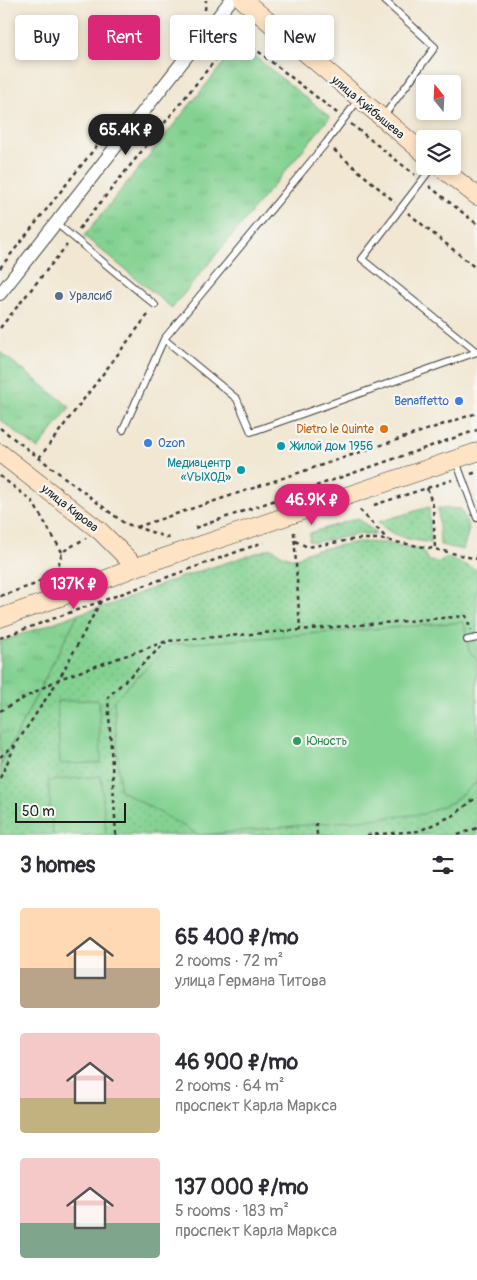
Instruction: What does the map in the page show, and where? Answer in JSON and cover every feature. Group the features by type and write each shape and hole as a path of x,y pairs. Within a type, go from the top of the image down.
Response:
{"main road":[{"name":"улица Куйбышева","path":"243,0 416,146"},
{"path":"450,175 477,196"},
{"path":"0,618 66,595 136,567 477,452"},
{"name":"улица Кирова","path":"0,453 100,531 136,567"}],"street":[{"path":"0,294 231,0"}],"lane":[{"path":"382,118 435,47 384,0"},
{"path":"123,430 164,339 326,143 359,99"},
{"path":"164,339 237,399 251,432 476,352 362,258 425,175"},
{"path":"56,223 155,305"},
{"path":"456,460 477,518"},
{"path":"467,640 476,638"}],"path":[{"path":"0,328 215,60"},
{"path":"39,458 155,305"},
{"path":"136,527 477,413"},
{"path":"0,428 124,523 169,538 178,534"},
{"path":"188,531 477,430"},
{"path":"388,540 360,510 477,472"},
{"path":"0,476 32,501 62,552 57,571 33,585 0,596"},
{"path":"427,488 433,506 435,549"},
{"path":"62,552 100,531 124,523"},
{"path":"294,532 300,629"},
{"path":"294,542 308,547 357,539 388,540 477,559"},
{"path":"0,638 266,542"},
{"path":"0,778 16,744 59,679 101,601"},
{"path":"0,710 59,679 167,641 466,616 476,638"},
{"path":"116,835 108,698 167,641"},
{"path":"0,756 16,744"},
{"path":"367,835 419,831 454,815 477,797"},
{"path":"316,823 317,835"},
{"path":"458,835 477,828"}],"green space":[{"path":"255,57 330,117 172,308 84,236 226,60 255,60"},
{"path":"0,352 70,407 38,449 0,420"},
{"path":"429,507 431,543 396,535 378,522"},
{"path":"438,508 461,509 469,529 463,550 440,545"},
{"path":"358,518 377,534 362,534 315,542 309,541 310,533"},
{"path":"357,542 384,543 421,549 429,561 438,562 447,557 477,570 477,835 0,835 0,766 78,614 112,604 181,577 272,548 289,558 298,558 306,552"},
{"path":"78,614 0,766 0,642"},
{"name":"Юность","path":"464,622 469,651 477,660 477,782 452,802 423,814 199,835 120,790 114,700 170,645"},
{"path":"99,700 101,763 60,764 57,701"},
{"path":"101,776 106,835 53,835 48,781"}],"place":[{"name":"Уралсиб","path":"59,296"},
{"name":"Benaffetto","path":"459,401"},
{"name":"Dietro le Quinte","path":"384,429"},
{"name":"Ozon","path":"148,443"},
{"name":"Жилой дом 1956","path":"281,446"},
{"name":"Медиацентр «ѴЫХОД»","path":"241,470"},
{"name":"Юность","path":"297,741"}]}
